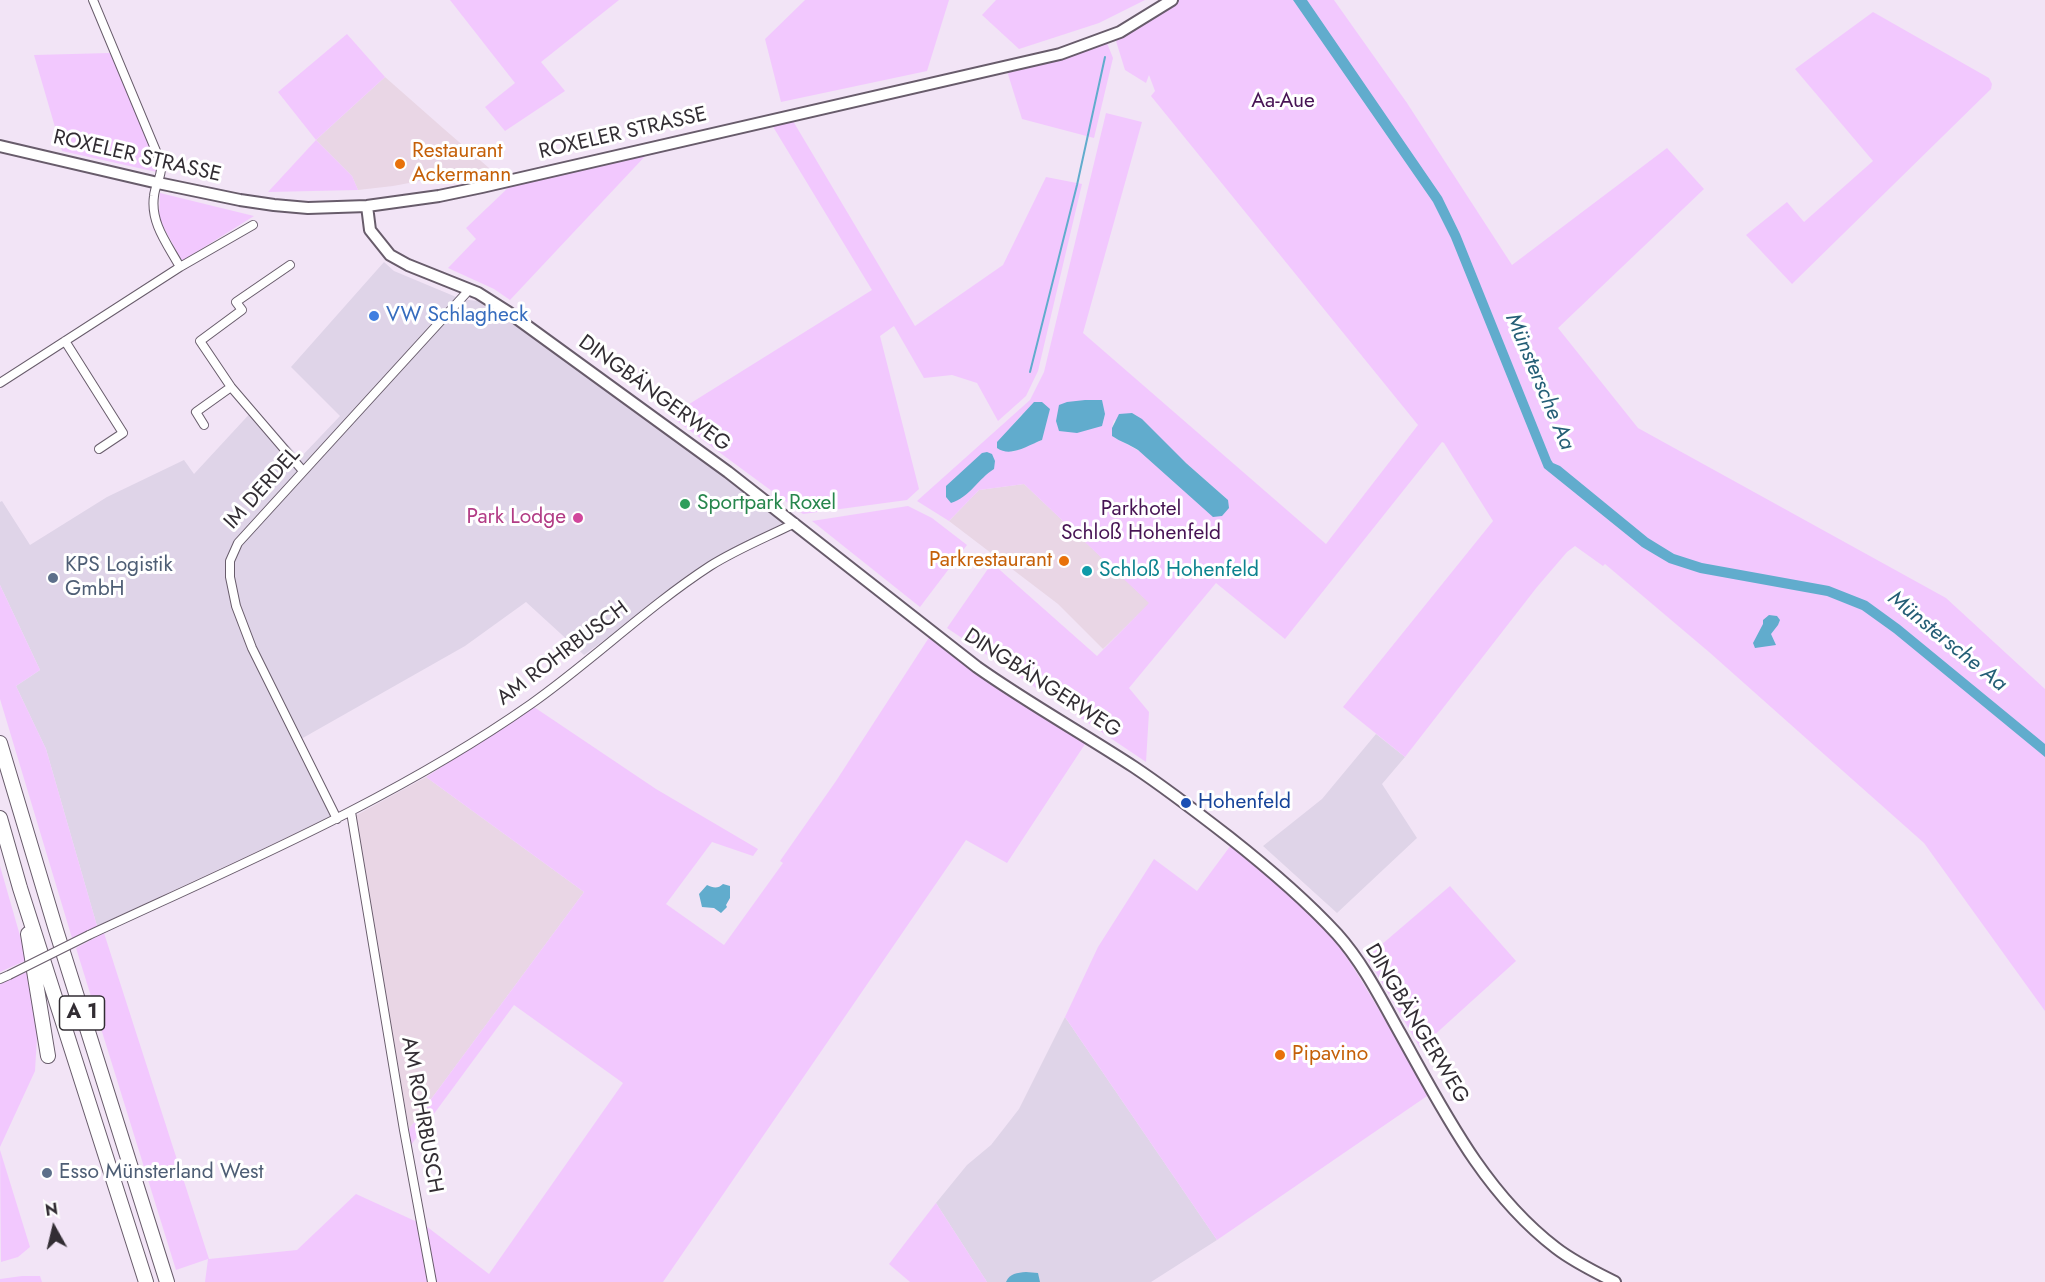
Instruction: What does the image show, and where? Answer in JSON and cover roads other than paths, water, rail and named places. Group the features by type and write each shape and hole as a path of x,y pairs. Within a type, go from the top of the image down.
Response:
{"highway":[{"name":"A 1","path":"0,743 167,1282"},
{"name":"A 1","path":"0,818 20,888 146,1282"},
{"path":"20,888 48,1056"}],"main road":[{"name":"ROXELER STRASSE","path":"0,146 240,201 308,208 367,206 428,198 482,187 1060,54 1119,32 1172,0"},
{"name":"DINGBÄNGERWEG","path":"367,206 370,230 390,255 408,265 486,297 508,312 795,523 977,667 1173,794 1263,864 1324,919 1339,936 1371,982 1457,1133 1488,1180 1536,1231 1556,1248 1573,1260 1615,1282"}],"street":[{"path":"93,0 161,163 162,170 153,197 154,217 180,267"},
{"path":"0,382 180,267 253,225"},
{"path":"290,265 236,302 242,310 200,341 231,387 303,471"},
{"name":"IM DERDEL","path":"337,819 252,648 236,606 230,577 230,561 238,543 469,290"},
{"path":"64,341 123,433 99,449"},
{"path":"204,424 196,412 231,387"},
{"name":"AM ROHRBUSCH","path":"0,979 337,819 422,774 531,704 621,632 711,566 795,523"},
{"name":"AM ROHRBUSCH","path":"351,812 432,1282"}],"water":[{"path":"1293,0 1307,0 1442,197 1460,234 1553,463 1560,466 1648,538 1674,554 1702,563 1829,586 1867,601 1900,625 2045,744 2045,757 1894,633 1862,610 1827,596 1700,573 1669,563 1642,547 1544,468 1451,238 1433,202"},
{"path":"1085,400 1102,400 1105,414 1102,426 1077,433 1059,431 1056,421 1059,405"},
{"path":"1034,402 1042,402 1050,409 1042,440 1014,451 1002,451 997,448 997,442"},
{"path":"1132,413 1142,419 1186,463 1228,500 1229,508 1222,516 1213,517 1138,450 1112,436 1112,428 1119,414"},
{"path":"982,453 992,454 995,461 994,469 963,497 951,503 946,497 946,486"},
{"path":"1769,615 1777,616 1780,620 1771,634 1776,645 1755,648 1753,643 1763,620"},
{"path":"723,884 730,886 727,907 721,913 714,908 702,907 699,894 707,885 715,888"},
{"path":"1026,1272 1038,1273 1040,1282 1006,1282 1012,1275"}],"waterway":[{"path":"1030,372 1077,185 1105,57"}],"place":[{"name":"Restaurant Ackermann","path":"400,164"},
{"name":"VW Schlagheck","path":"374,316"},
{"name":"Sportpark Roxel","path":"685,504"},
{"name":"Park Lodge","path":"578,518"},
{"name":"Parkrestaurant","path":"1064,561"},
{"name":"Schloß Hohenfeld","path":"1087,571"},
{"name":"KPS Logistik GmbH","path":"53,578"},
{"name":"Hohenfeld","path":"1186,803"},
{"name":"Pipavino","path":"1280,1055"},
{"name":"Esso Münsterland West","path":"47,1173"}],"park label":[{"name":"Aa-Aue","path":"1283,102"},
{"name":"Parkhotel Schloß Hohenfeld","path":"1141,522"}],"water label":[{"name":"Münstersche Aa","path":"1539,382"},
{"name":"Münstersche Aa","path":"1947,642"}]}
